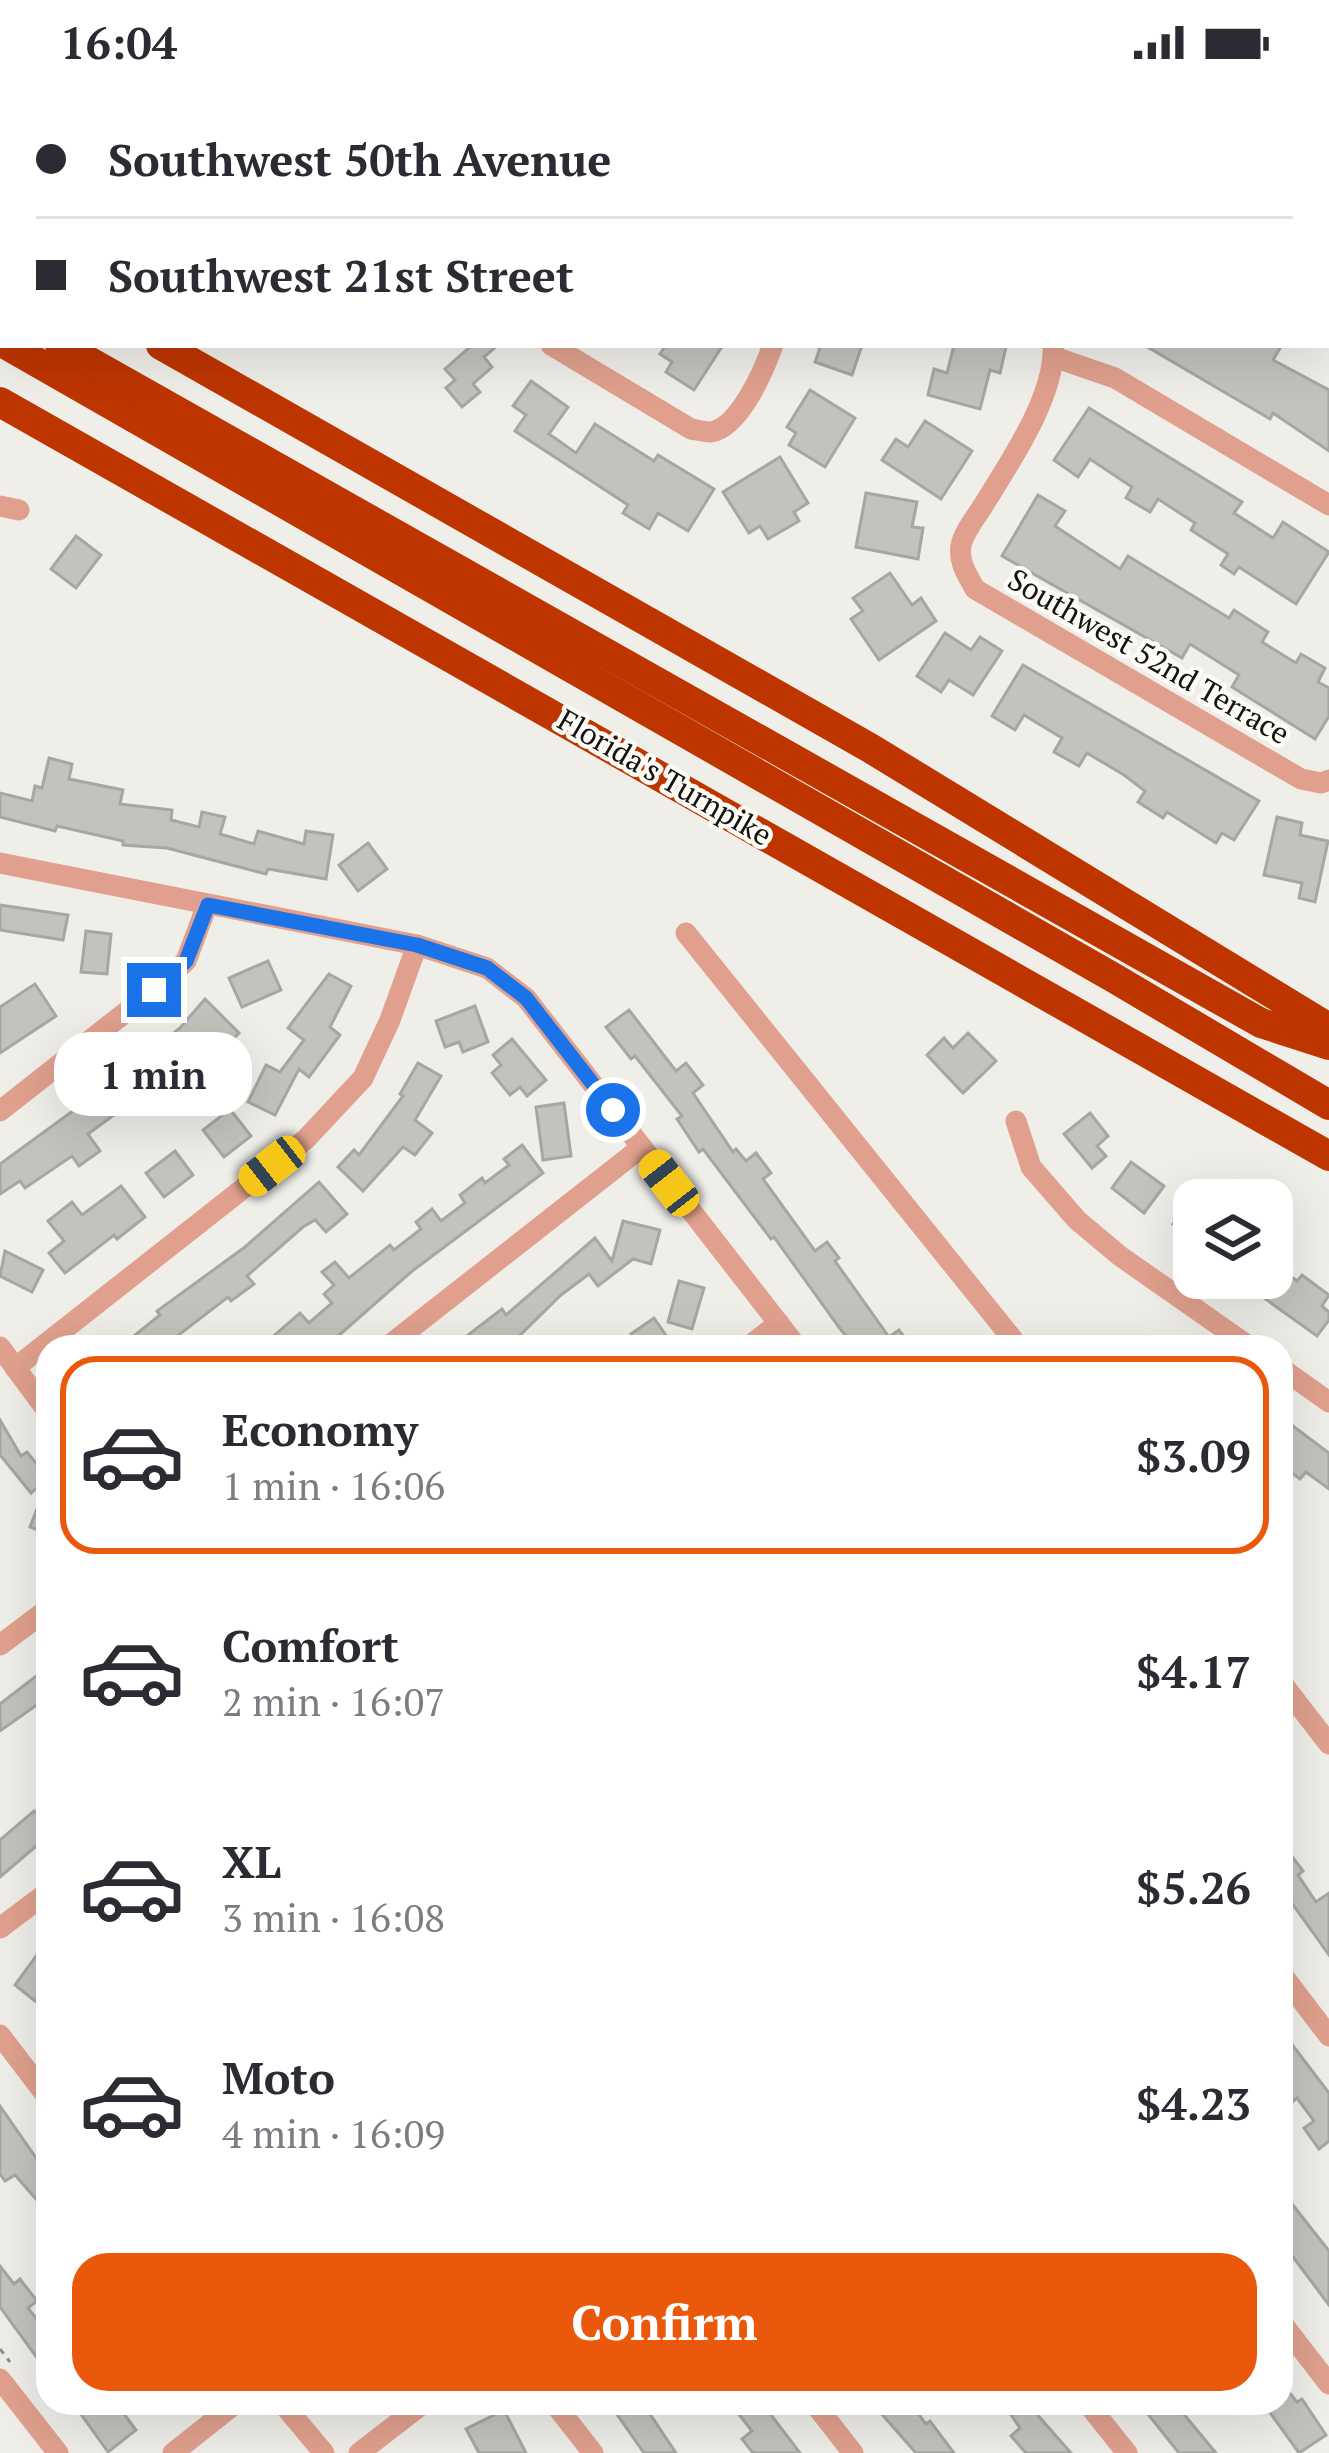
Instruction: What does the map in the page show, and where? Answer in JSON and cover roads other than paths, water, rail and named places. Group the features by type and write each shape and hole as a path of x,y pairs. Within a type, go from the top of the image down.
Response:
{"highway":[{"path":"12,348 1114,978 1329,1106"},
{"path":"65,348 1261,1023 1329,1045"},
{"path":"166,348 870,748 1329,1028"},
{"name":"Florida's Turnpike","path":"0,401 1329,1156"}],"street":[{"path":"556,348 691,429 712,432 732,420 742,406 761,378 772,348"},
{"path":"1053,351 1115,378 1329,505"},
{"name":"Southwest 52nd Terrace","path":"1053,351 1040,401 1018,449 961,542 962,562 975,589 1301,779 1325,782"},
{"path":"0,863 417,945 487,968 526,998 788,1335"},
{"path":"0,1111 186,961 208,905"},
{"path":"686,933 1009,1335"},
{"path":"57,1335 306,1139 363,1078 417,945"},
{"path":"1016,1121 1031,1167 1077,1220 1233,1335"},
{"path":"402,1335 642,1147"},
{"path":"763,1335 778,1323"},
{"path":"0,1347 36,1396"},
{"path":"15,1368 36,1351"},
{"path":"1293,1376 1329,1402"},
{"path":"0,1645 36,1618"},
{"path":"1293,1698 1329,1744"},
{"path":"0,1928 36,1901"},
{"path":"1293,1989 1329,2036"},
{"path":"0,2036 36,2082"},
{"path":"1293,2337 1329,2384"},
{"path":"0,2379 58,2453"},
{"path":"173,2453 221,2415"},
{"path":"292,2415 324,2453"},
{"path":"359,2453 408,2415"},
{"path":"563,2415 592,2453"},
{"path":"823,2415 853,2453"},
{"path":"1097,2415 1127,2453"}]}
